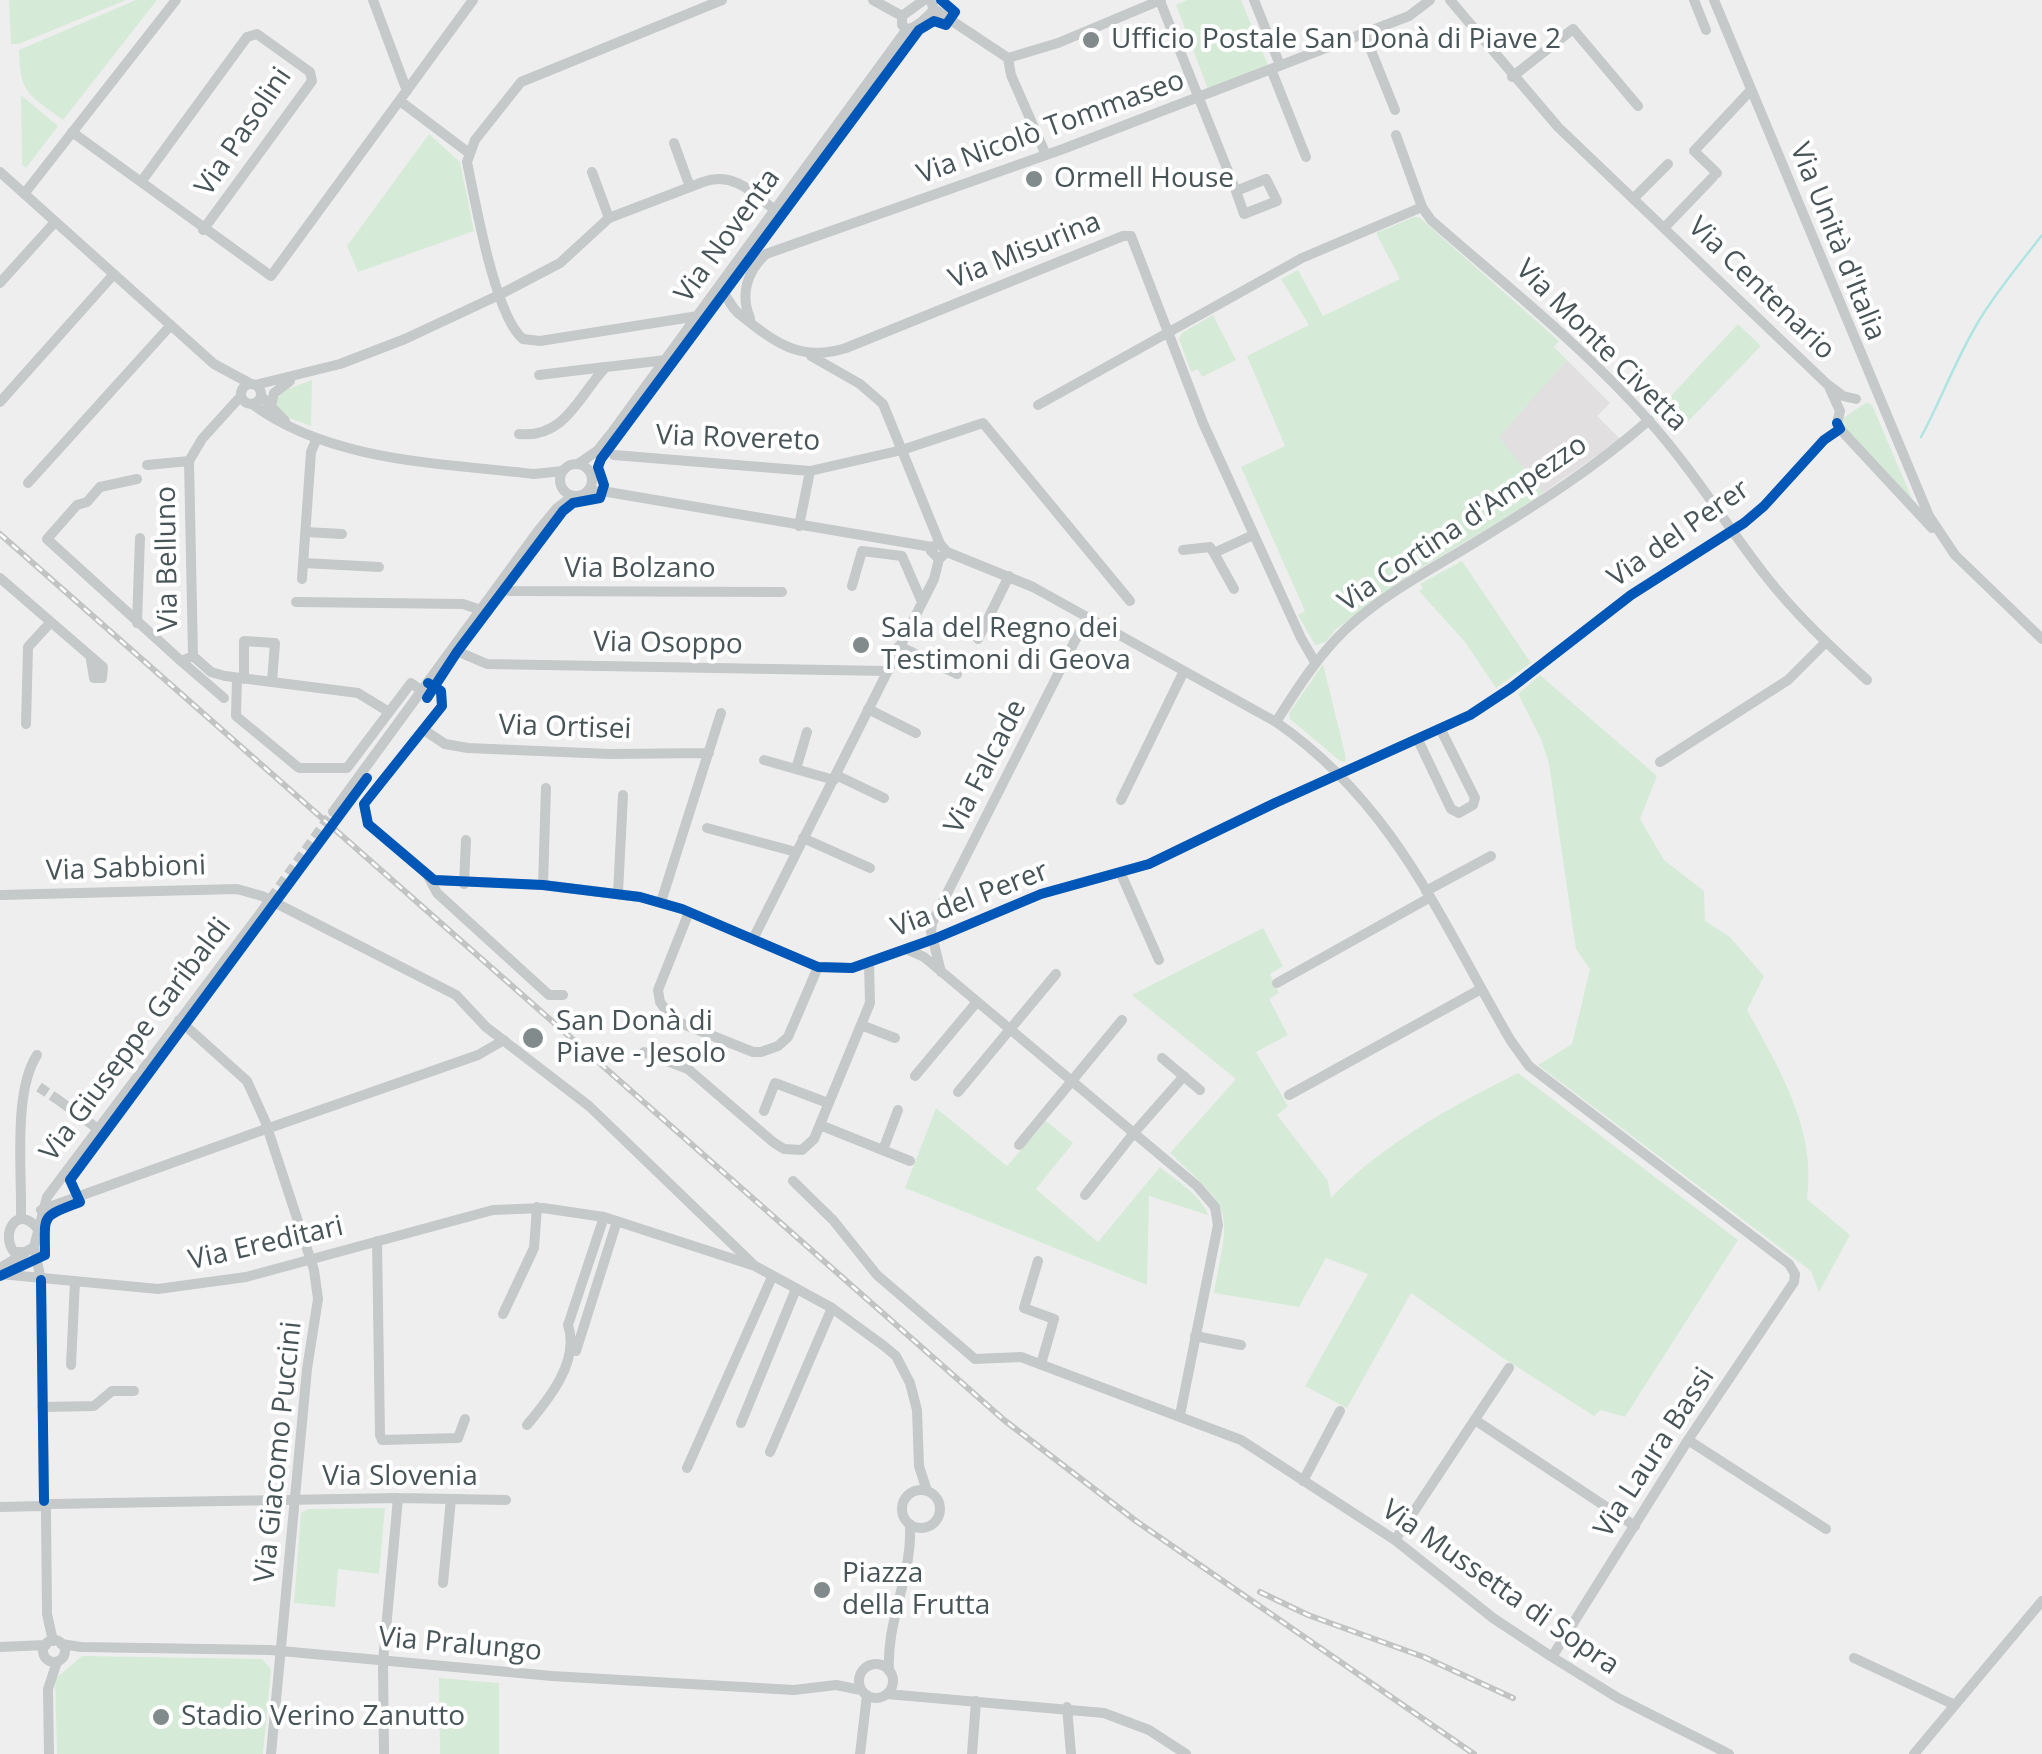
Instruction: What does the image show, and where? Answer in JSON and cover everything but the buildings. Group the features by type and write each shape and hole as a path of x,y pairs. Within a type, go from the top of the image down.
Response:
{"street":[{"path":"24,194 176,0"},
{"path":"373,0 407,91"},
{"path":"72,132 266,275 276,274 473,0"},
{"path":"698,316 531,342 517,334 499,295 467,162 475,140 521,82 722,0"},
{"path":"873,0 902,16"},
{"path":"1008,58 1058,43 1160,0 1236,191"},
{"path":"1254,0 1306,158"},
{"name":"Via Nicolò Tommaseo","path":"756,266 766,254 776,250 1199,98 1409,16 1430,0"},
{"name":"Via Centenario","path":"1450,0 1558,128 1827,384 1843,396 1856,399"},
{"path":"1694,0 1706,30"},
{"name":"Via Unità d'Italia","path":"1714,0 1920,500 1940,535"},
{"path":"902,16 929,3 1008,58 1011,75 1046,155"},
{"name":"Via Noventa","path":"534,474 563,471 596,451 698,316 722,291 742,256 929,3"},
{"path":"902,16 902,25 907,30"},
{"path":"1512,77 1574,29 1638,106"},
{"name":"Via Pasolini","path":"141,182 247,37 257,34 310,72 312,82 204,230"},
{"path":"1364,34 1395,110"},
{"name":"Via Centenario","path":"1664,228 1715,175 1694,151 1751,90"},
{"path":"400,101 469,152"},
{"name":"Via Monte Civetta","path":"1396,135 1430,220 1540,313 1649,420 1704,487 1776,589 1866,680"},
{"path":"674,143 690,187"},
{"path":"1634,199 1668,164"},
{"path":"0,172 222,370 294,428 370,452 534,474 566,491"},
{"path":"592,172 609,218"},
{"path":"250,394 376,352 499,295 571,255 609,218 718,177 732,179 776,211"},
{"path":"1038,405 1302,258 1422,207"},
{"path":"0,283 56,222"},
{"name":"Via Misurina","path":"806,353 824,354 846,348 1127,234 1134,240 1145,266 1168,334 1252,535 1315,662"},
{"path":"742,256 756,266 745,288 745,306 751,320"},
{"path":"0,402 114,274"},
{"path":"745,288 722,291 731,305 775,340 860,384"},
{"path":"670,322 686,333"},
{"path":"28,483 171,325"},
{"path":"753,939 934,579 940,551 883,404 842,361 846,348"},
{"path":"539,376 666,360"},
{"path":"637,363 650,380"},
{"path":"519,434 537,432 563,421 606,367"},
{"path":"271,406 274,393 300,376"},
{"name":"Via Centenario","path":"1827,384 1839,421 1940,535"},
{"path":"1839,421 1856,399 1874,390"},
{"path":"250,394 271,406 294,428"},
{"name":"Via Belluno","path":"250,394 226,414 192,453 190,461 193,656 212,672 358,692 390,712"},
{"name":"Via Cortina d'Ampezzo","path":"1276,722 1315,662 1348,627 1539,502 1649,420"},
{"name":"Via del Perer","path":"425,687 440,691 442,706 396,768 368,796 364,811 368,824 428,876 444,882 543,885 661,902 818,968 844,969 869,964 1052,890 1156,861 1441,730 1487,705 1630,595 1733,531 1764,506 1839,421"},
{"name":"Via Rovereto","path":"614,455 810,471 902,450 982,423 1130,601"},
{"path":"302,579 311,452 317,438"},
{"name":"Via Noventa","path":"589,482 596,451"},
{"name":"Via Belluno","path":"148,465 190,461"},
{"path":"578,464 589,482 602,491 940,551 1009,576 1276,722 1312,747 1382,820 1481,989 1289,1095"},
{"path":"563,471 560,479 566,491"},
{"path":"799,526 810,471"},
{"name":"Via Belluno","path":"137,479 100,487 47,540 224,698"},
{"path":"333,812 566,491 589,482"},
{"path":"306,532 342,534"},
{"path":"1214,554 1252,535"},
{"path":"1940,535 2042,639"},
{"name":"Via Belluno","path":"138,623 140,538"},
{"path":"1184,550 1210,547 1234,589"},
{"path":"852,586 862,550 902,556 922,602"},
{"path":"304,563 379,567"},
{"path":"978,639 1009,576"},
{"path":"0,578 92,660"},
{"name":"Via Bolzano","path":"498,586 509,591 782,592"},
{"path":"296,602 462,604 481,610"},
{"name":"Via Falcade","path":"934,939 930,932 932,923 1087,617"},
{"path":"26,724 28,647 50,623"},
{"path":"272,682 275,643 244,641 236,716 298,768 347,768 411,684 425,687"},
{"path":"1660,762 1788,680 1826,642"},
{"path":"899,646 957,674"},
{"name":"Via Osoppo","path":"452,648 487,664 886,671"},
{"name":"Via Belluno","path":"180,661 193,656"},
{"path":"1121,800 1183,673"},
{"path":"868,709 916,733"},
{"path":"661,902 721,713"},
{"name":"Via Ortisei","path":"424,730 445,744 468,748 709,752"},
{"path":"1418,740 1451,809 1459,813 1473,805 1475,798 1441,730"},
{"path":"796,769 808,732"},
{"path":"764,760 835,778 884,798"},
{"path":"543,885 546,788"},
{"path":"618,893 623,795"},
{"path":"707,828 796,852"},
{"path":"803,838 870,868"},
{"path":"464,884 466,840"},
{"path":"1278,983 1490,856"},
{"path":"1120,874 1159,960"},
{"path":"428,876 438,893 549,996 563,995"},
{"name":"Via Sabbioni","path":"0,895 237,888 253,892 446,988 504,1040"},
{"name":"Via Giuseppe Garibaldi","path":"36,1228 47,1197 262,911"},
{"path":"689,912 658,990 660,1002 673,1020 753,1052 770,1050 788,1037 818,968"},
{"path":"934,939 942,972"},
{"path":"906,949 924,957 1204,1193 1217,1213 1180,1415"},
{"name":"Via del Perer","path":"820,1126 870,1003 869,964"},
{"path":"958,1092 1056,974"},
{"name":"Via Laura Bassi","path":"1481,989 1529,1066 1789,1264 1794,1274 1794,1282 1688,1440 1552,1657"},
{"path":"915,1076 976,1003"},
{"name":"Via Giacomo Puccini","path":"178,1020 247,1081 268,1128 310,1260 318,1300 307,1369 271,1754"},
{"path":"1019,1145 1122,1020"},
{"path":"861,1025 895,1038"},
{"path":"42,1210 454,1064 504,1040 589,1106 754,1266"},
{"path":"644,1052 688,1069 784,1149 794,1151 808,1146 820,1126 910,1161"},
{"path":"30,1249 14,1252 2,1244 11,1220 28,1068 37,1055"},
{"path":"1162,1058 1200,1090"},
{"path":"1085,1195 1184,1076"},
{"name":"Via Giuseppe Garibaldi","path":"27,1079 39,1087"},
{"path":"764,1111 774,1083 828,1104"},
{"name":"Via Giuseppe Garibaldi","path":"57,1099 98,1129"},
{"path":"882,1150 898,1110"},
{"name":"Via Mussetta di Sopra","path":"793,1181 833,1220 877,1275 974,1359 1021,1356 1241,1440 1395,1540 1494,1618 1552,1657 1618,1698 1730,1754"},
{"path":"55,1186 74,1198"},
{"name":"Via Giuseppe Garibaldi","path":"11,1220 47,1197"},
{"path":"503,1314 534,1248 537,1208"},
{"name":"Via Ereditari","path":"0,1271 41,1280 176,1287 246,1277 493,1210 537,1208 604,1217 754,1266 832,1308 884,1346 903,1368 916,1410 919,1466 927,1491 937,1500 939,1510 935,1521 924,1527 911,1554 888,1640 872,1665"},
{"path":"527,1425 555,1392 573,1339 568,1325 604,1217"},
{"path":"0,1271 38,1241 36,1228 29,1219 11,1220"},
{"path":"571,1366 617,1221"},
{"path":"376,1240 382,1440 458,1438 466,1420"},
{"path":"30,1249 41,1280 47,1614 54,1650 48,1689 49,1754"},
{"path":"1038,1261 1024,1308 1054,1319 1041,1364"},
{"path":"687,1468 772,1278"},
{"path":"72,1364 75,1281"},
{"path":"741,1423 796,1290"},
{"path":"770,1452 832,1308"},
{"path":"1195,1336 1241,1345"},
{"path":"1395,1540 1509,1368"},
{"path":"42,1407 94,1406 112,1391 134,1391"},
{"path":"1302,1481 1340,1411"},
{"path":"1476,1420 1635,1526"},
{"path":"1688,1440 1826,1530"},
{"name":"Via Ereditari","path":"911,1554 910,1524 902,1508 919,1466"},
{"path":"911,1493 927,1491"},
{"path":"384,1754 383,1662 398,1498"},
{"name":"Via Slovenia","path":"0,1507 398,1498 506,1500"},
{"path":"443,1583 451,1498"},
{"path":"910,1524 924,1527"},
{"path":"1914,1754 2042,1601"},
{"path":"47,1614 58,1632 81,1647"},
{"name":"Via Ereditari","path":"888,1640 890,1674"},
{"path":"0,1648 54,1650"},
{"name":"Via Pralungo","path":"54,1650 280,1650 552,1676 794,1690 836,1685 872,1665 881,1665 920,1695"},
{"path":"1854,1658 1955,1705"},
{"path":"860,1754 864,1692 861,1674"},
{"path":"887,1694 892,1686 890,1674"},
{"name":"Via Pralungo","path":"836,1685 875,1698 887,1694 920,1695 1104,1712 1150,1730 1185,1754"},
{"path":"972,1754 976,1700"},
{"path":"1067,1708 1071,1754"}],"shaded area":[{"path":"1567,360 1610,403 1597,416 1620,439 1543,493 1498,437"}],"green space":[{"path":"9,0 126,0 11,44"},
{"path":"136,0 157,0 63,120 29,92 24,85 19,50"},
{"path":"1187,0 1241,0 1268,65 1208,89 1176,5"},
{"path":"21,95 58,126 26,168 22,164"},
{"path":"429,134 460,162 474,231 358,272 347,246"},
{"path":"1419,217 1559,341 1554,347 1567,360 1499,437 1543,493 1414,572 1335,630 1326,642 1315,645 1298,615 1305,611 1241,467 1285,446 1247,356 1309,325 1281,279 1298,270 1323,316 1400,279 1376,233"},
{"path":"1213,315 1236,360 1202,377 1198,369 1191,372 1179,339 1182,333"},
{"path":"1738,324 1761,346 1674,436 1654,414"},
{"path":"312,380 311,426 284,416 276,404 280,392"},
{"path":"1867,402 1872,405 1913,501 1843,425 1842,419"},
{"path":"1462,561 1531,663 1496,688 1465,642 1419,591 1423,588 1420,584"},
{"path":"1323,664 1346,762 1290,719 1289,713"},
{"path":"1540,675 1657,776 1640,819 1664,860 1704,891 1705,921 1730,937 1764,976 1747,1010 1783,1077 1801,1124 1809,1173 1807,1199 1850,1235 1819,1292 1811,1271 1538,1065 1572,1044 1590,969 1576,949 1549,764 1518,694"},
{"path":"1263,928 1283,966 1270,974 1279,993 1269,999 1288,1035 1256,1052 1288,1106 1277,1115 1328,1181 1331,1198 1395,1143 1518,1073 1738,1240 1625,1417 1601,1410 1594,1416 1411,1293 1347,1408 1305,1386 1368,1274 1326,1258 1299,1307 1214,1293 1223,1243 1222,1214 1207,1189 1170,1153 1236,1079 1132,995"},
{"path":"936,1108 1007,1166 1046,1121 1073,1143 1036,1189 1098,1242 1160,1167 1194,1195 1208,1215 1149,1196 1147,1285 905,1188"},
{"path":"385,1508 379,1574 338,1569 335,1607 294,1603 301,1513 308,1509"},
{"name":"Stadio Verino Zanutto","path":"82,1656 262,1659 271,1669 263,1754 57,1754 55,1679"},
{"path":"439,1678 499,1683 499,1754 440,1754"}],"waterway":[{"path":"1921,437 1977,324 2042,235"}],"tunnel":[{"path":"262,911 333,812"},
{"path":"39,1087 57,1099"}],"railway":[{"path":"0,534 1004,1420 1136,1521 1474,1754"},
{"path":"1260,1592 1308,1615 1424,1657 1513,1698"}],"cycle path":[{"path":"427,698 563,511 573,503 600,498 604,485 598,467 601,459 919,30 934,21 946,25 955,12 941,0"},
{"path":"428,683 441,691 442,706 364,804 368,824 434,880 543,885 640,897 682,909 818,967 852,968 1041,894 1149,864 1470,715 1631,595 1744,523 1824,440 1840,429 1837,423"},
{"path":"0,1276 45,1255 48,1219 80,1202 70,1180 367,778"},
{"path":"41,1280 44,1501"}],"place":[{"name":"Ufficio Postale San Donà di Piave 2","path":"1091,40"},
{"name":"Ormell House","path":"1034,179"},
{"name":"Sala del Regno dei Testimoni di Geova","path":"861,645"},
{"name":"San Donà di Piave - Jesolo","path":"533,1038"},
{"name":"Piazza della Frutta","path":"822,1590"},
{"name":"Stadio Verino Zanutto","path":"161,1717"}]}
